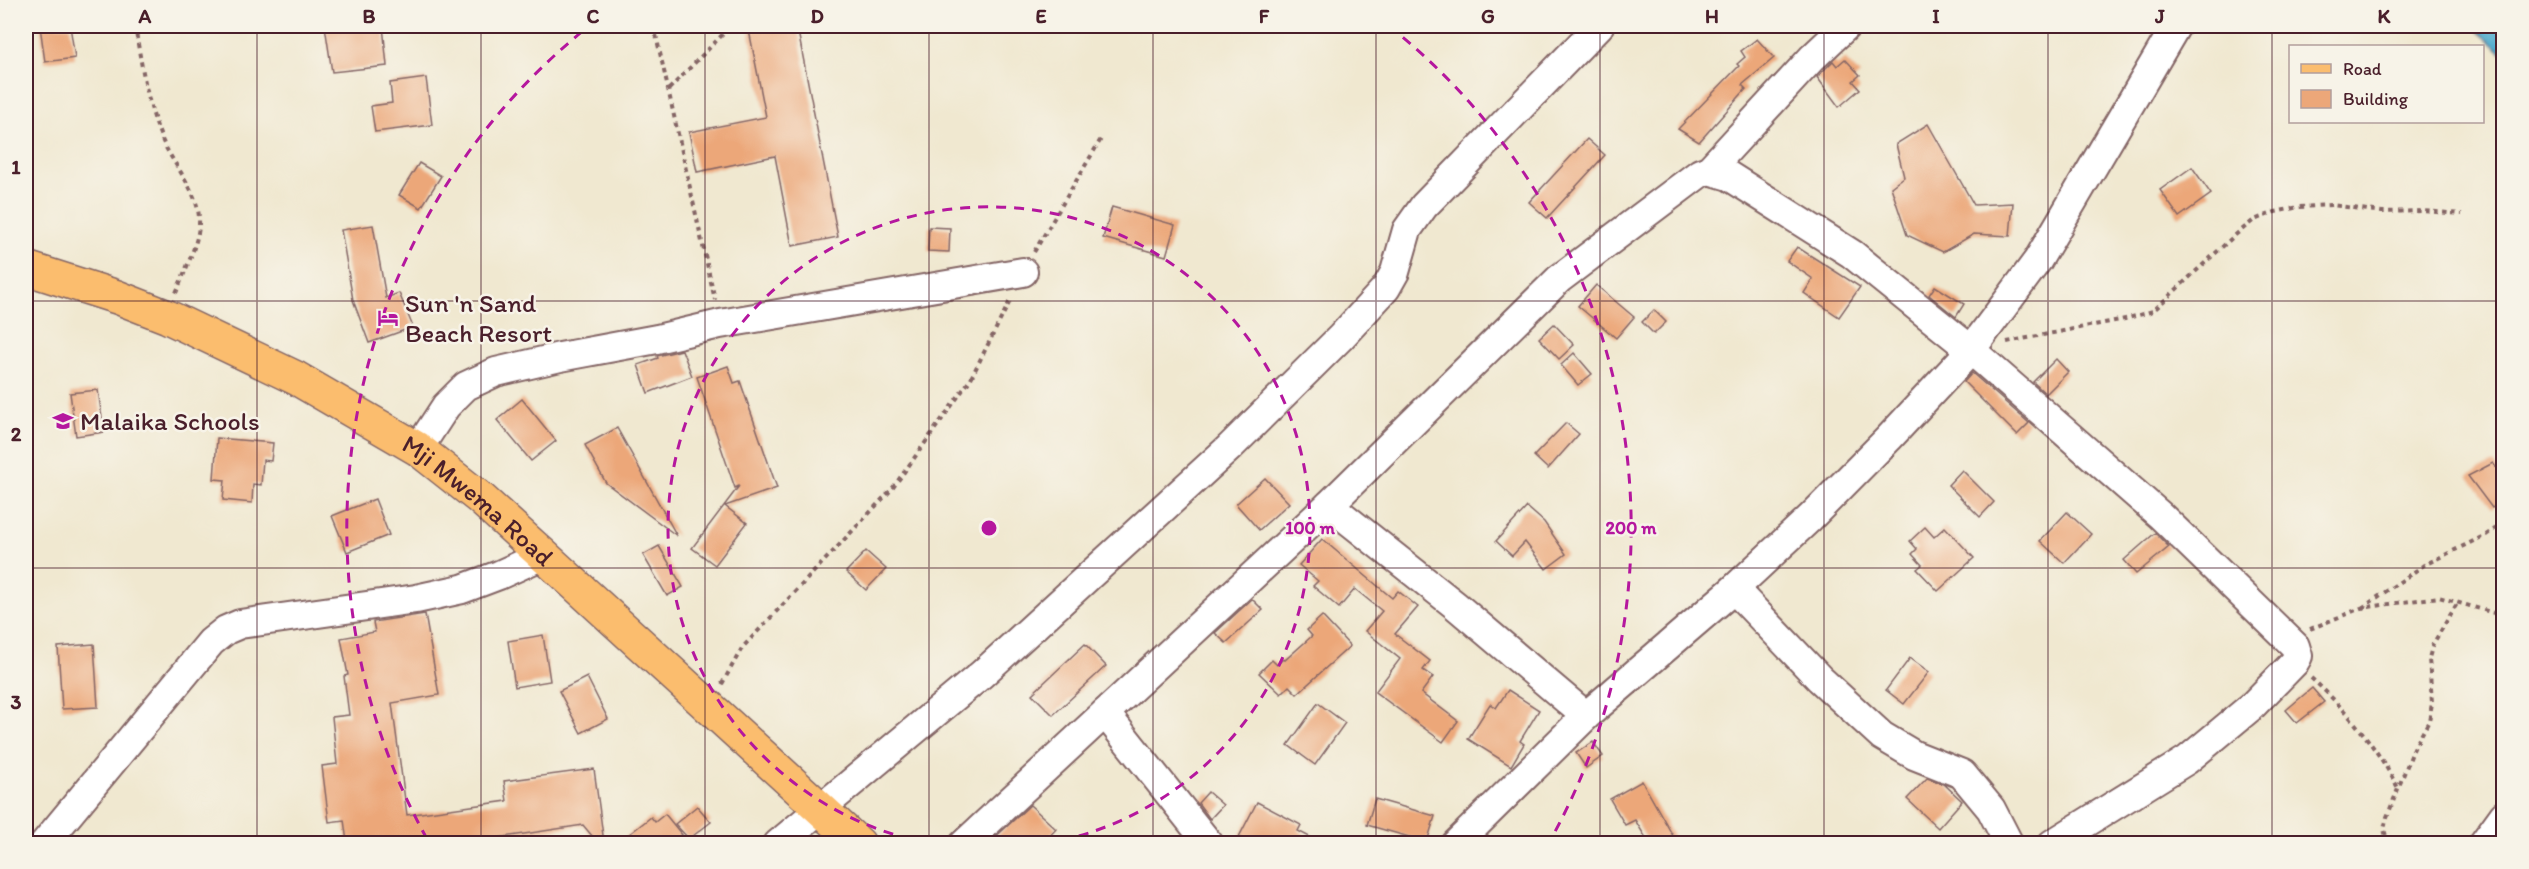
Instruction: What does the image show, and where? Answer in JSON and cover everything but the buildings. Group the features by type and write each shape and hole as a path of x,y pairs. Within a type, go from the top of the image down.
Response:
{"main road":[{"name":"Mji Mwema Road","path":"26,268 117,297 168,317 296,378 418,449 480,498 859,843"}],"street":[{"path":"778,843 982,674 1229,448 1341,337 1386,288 1395,272 1407,230 1424,206 1599,26"},
{"path":"964,843 1329,505 1559,279 1700,173 1709,170 1812,58 1846,26"},
{"path":"1456,843 1586,716 1734,589 1810,518 1890,438 1971,350 2038,260 2176,26"},
{"path":"1709,170 1729,177 1852,254 1971,350 2161,516 2295,646 2298,656 2294,663 2252,706 2187,760 2052,843"},
{"path":"418,449 446,406 466,386 496,372 720,324 1023,272"},
{"path":"1329,505 1455,605 1586,716"},
{"path":"44,843 211,642 226,630 240,624 416,599 462,589 543,555"},
{"path":"1734,589 1820,679 1882,736 1914,755 1962,774 1991,809 2009,843"},
{"path":"1105,713 1209,843"},
{"path":"2483,843 2504,815"}],"path":[{"path":"135,26 160,135 170,158 190,189 197,206 200,224 168,317"},
{"path":"654,26 720,324"},
{"path":"669,90 731,26"},
{"path":"716,713 716,696 742,648 892,489 970,380 1023,272 1101,139"},
{"path":"1971,350 2125,319 2153,311 2234,236 2254,220 2275,212 2299,207 2332,205 2382,212 2423,211 2462,214"},
{"path":"2283,634 2313,629 2361,608 2424,565 2486,535 2504,523"},
{"path":"2361,608 2439,597 2504,616"},
{"path":"2388,843 2384,830 2387,817 2414,748 2429,722 2432,703 2429,658 2433,644 2458,603"},
{"path":"2294,663 2335,699 2359,726 2399,790"}],"water":[{"path":"2472,26 2503,26 2503,53"}],"place":[{"name":"Sun 'n Sand Beach Resort","path":"388,318"},
{"name":"Malaika Schools","path":"63,421"}]}
